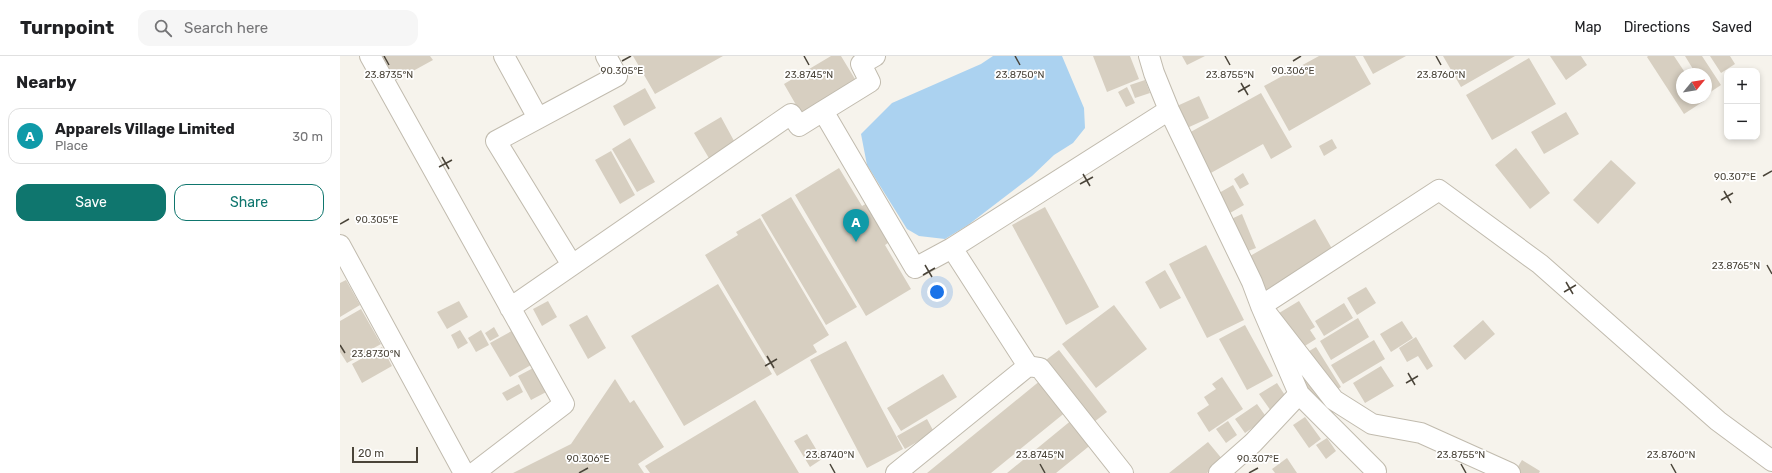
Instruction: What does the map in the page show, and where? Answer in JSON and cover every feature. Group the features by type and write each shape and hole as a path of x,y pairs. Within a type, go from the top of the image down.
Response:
{"street":[{"path":"370,56 564,404 474,473"},
{"path":"504,56 538,118"},
{"path":"572,265 496,141 617,76 606,56"},
{"path":"510,308 791,114 799,126 870,82 861,64 875,56"},
{"path":"1149,56 1169,110 1252,282 1299,394 1376,471 1374,473"},
{"path":"823,111 915,268 952,248 1169,110"},
{"path":"1261,306 1438,190 1540,264 1718,421 1772,461"},
{"path":"340,246 464,473"},
{"path":"952,248 1028,366 1040,368 1123,473"},
{"path":"1261,306 1334,400 1372,424 1421,433 1510,473"},
{"path":"896,473 1028,366"},
{"path":"1219,473 1253,443 1299,394"}],"water":[{"path":"993,56 1062,56 1084,108 1085,128 1073,143 1054,155 1032,176 968,225 945,239 919,236 907,229 867,165 861,134 892,103 981,64"}],"building":[{"path":"379,56 430,56 433,60 393,82"},
{"path":"633,56 723,56 655,94"},
{"path":"831,56 841,56 858,84 803,117 784,84"},
{"path":"1093,56 1130,56 1139,79 1107,92"},
{"path":"1182,56 1205,56 1187,65"},
{"path":"1319,56 1355,56 1371,84 1289,131 1264,86"},
{"path":"1363,56 1406,56 1373,74"},
{"path":"1443,56 1515,56 1461,87"},
{"path":"1550,56 1581,56 1587,65 1566,80"},
{"path":"1674,56 1682,68 1676,68 1676,102 1647,57"},
{"path":"1685,56 1702,56 1710,68 1692,68"},
{"path":"1710,56 1730,56 1735,64 1729,68 1724,68 1724,71 1721,73"},
{"path":"1529,58 1556,104 1492,140 1466,95"},
{"path":"1712,71 1721,85 1712,91"},
{"path":"1145,80 1150,93 1135,98 1130,85"},
{"path":"1127,87 1135,103 1126,107 1118,92"},
{"path":"645,88 656,108 624,126 613,106"},
{"path":"1261,93 1292,147 1271,159 1263,144 1209,174 1187,134"},
{"path":"1199,96 1209,118 1187,128 1177,106"},
{"path":"1678,104 1699,104 1684,114"},
{"path":"1566,112 1579,134 1544,154 1531,132"},
{"path":"721,117 739,150 713,165 694,133"},
{"path":"630,138 655,182 637,192 612,149"},
{"path":"1332,139 1337,148 1324,156 1319,146"},
{"path":"1516,148 1550,193 1530,209 1495,165"},
{"path":"611,151 635,195 620,204 595,160"},
{"path":"1611,160 1636,183 1598,224 1573,200"},
{"path":"839,168 862,206 871,201 894,239 885,245 911,289 866,316 795,195"},
{"path":"1243,173 1249,184 1240,189 1234,179"},
{"path":"1233,185 1244,205 1230,213 1219,193"},
{"path":"791,197 857,307 826,325 761,215"},
{"path":"1045,207 1099,307 1066,325 1012,225"},
{"path":"1242,214 1256,248 1240,254 1227,221"},
{"path":"760,218 829,335 813,345 817,352 777,376 705,255 738,235 736,232"},
{"path":"1315,219 1335,254 1263,295 1243,260"},
{"path":"1206,245 1244,320 1207,338 1169,264"},
{"path":"1165,270 1181,298 1160,309 1145,282"},
{"path":"346,280 360,305 340,317 340,283"},
{"path":"718,284 772,374 684,426 631,336"},
{"path":"1366,287 1376,303 1357,315 1347,298"},
{"path":"459,301 468,317 447,329 437,312"},
{"path":"548,301 557,317 542,326 533,309"},
{"path":"1299,301 1315,327 1310,330 1316,339 1287,357 1266,321"},
{"path":"1344,303 1353,318 1324,336 1315,321"},
{"path":"1114,305 1147,349 1096,388 1062,344"},
{"path":"361,309 381,344 347,363 340,352 340,321"},
{"path":"587,315 606,348 588,359 569,325"},
{"path":"1358,318 1369,337 1331,360 1320,341"},
{"path":"1483,320 1495,334 1465,360 1453,346"},
{"path":"1402,321 1413,338 1391,352 1380,334"},
{"path":"1245,325 1273,376 1247,390 1219,339"},
{"path":"494,327 499,336 490,341 485,333"},
{"path":"519,327 538,361 510,377 490,343"},
{"path":"460,330 468,343 458,349 451,335"},
{"path":"481,330 489,345 476,352 468,338"},
{"path":"1416,337 1433,366 1427,370 1418,356 1407,362 1399,348"},
{"path":"1374,340 1385,359 1343,384 1331,365"},
{"path":"846,341 903,449 867,468 810,360"},
{"path":"382,347 392,366 362,383 352,364"},
{"path":"1316,347 1341,387 1314,404 1289,363"},
{"path":"1059,350 1107,412 1090,425 1042,363"},
{"path":"537,366 550,390 531,400 518,376"},
{"path":"1381,366 1394,386 1365,403 1353,383"},
{"path":"943,374 957,397 901,431 887,408"},
{"path":"1222,377 1243,409 1209,432 1197,413 1209,405 1204,397 1216,389 1212,384"},
{"path":"615,379 630,403 634,400 664,447 638,464 644,473 513,473 571,444"},
{"path":"1041,380 1067,411 991,473 927,473"},
{"path":"1277,383 1288,400 1271,411 1259,394"},
{"path":"519,384 523,392 507,401 502,393"},
{"path":"755,400 799,473 650,473 645,466"},
{"path":"1257,404 1267,418 1245,433 1235,419"},
{"path":"1305,417 1321,439 1309,448 1293,425"},
{"path":"927,419 934,432 905,449 897,436"},
{"path":"1073,419 1093,443 1056,473 1007,473"},
{"path":"1228,421 1237,435 1226,443 1216,429"},
{"path":"807,434 822,459 810,467 794,441"},
{"path":"1327,438 1336,451 1326,459 1316,445"},
{"path":"1208,442 1223,460 1207,473 1169,473"},
{"path":"1287,458 1297,473 1275,473 1272,469"},
{"path":"1522,460 1540,471 1539,473 1514,473"}],"place":[{"name":"Apparels Village Limited","path":"856,242"}]}
